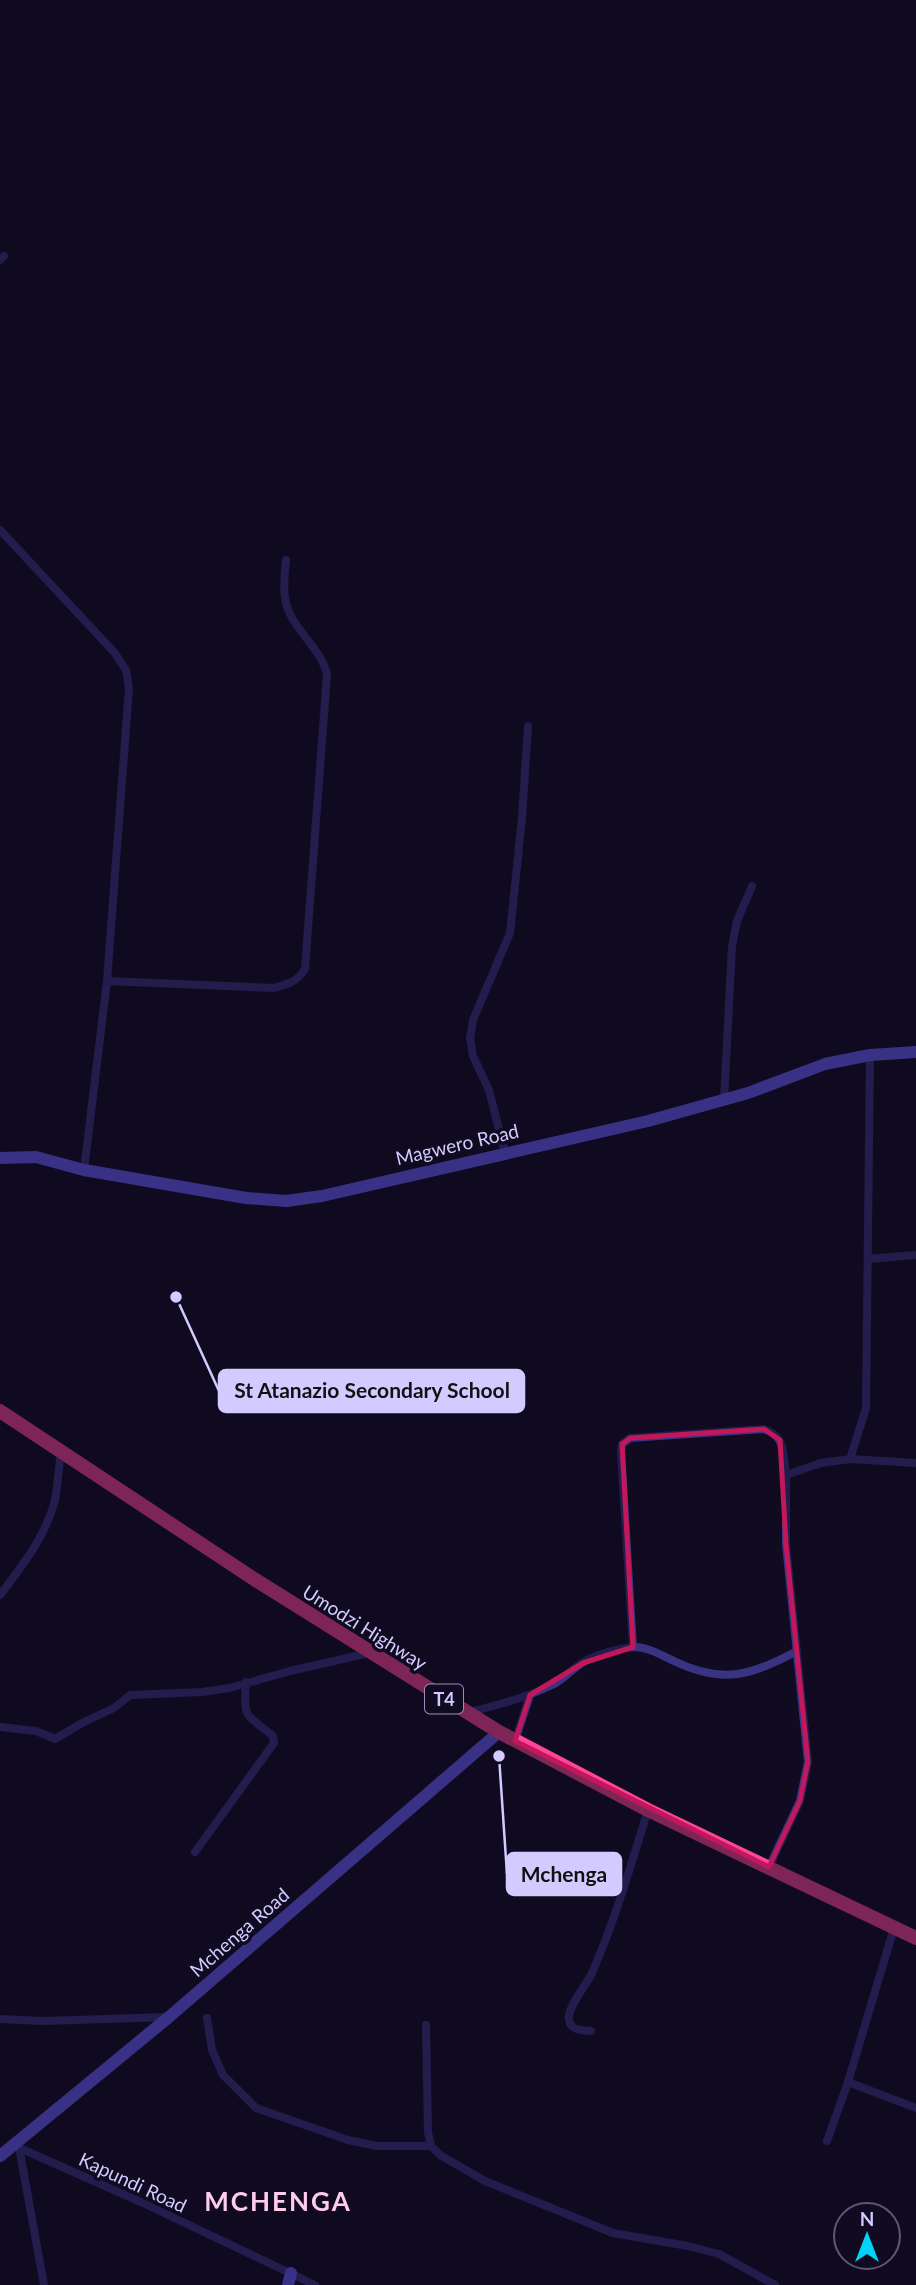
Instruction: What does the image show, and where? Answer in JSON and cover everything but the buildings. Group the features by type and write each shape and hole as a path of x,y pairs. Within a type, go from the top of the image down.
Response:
{"highway":[{"name":"Umodzi Highway","path":"0,1411 369,1653 499,1732 648,1810 916,1938"}],"street":[{"path":"0,530 114,652 126,670 129,688 107,981 84,1170"},
{"path":"107,981 274,988 292,983 300,977 304,969 327,674 324,663 288,609 285,598 286,560"},
{"path":"505,1153 489,1090 473,1056 470,1038 473,1020 509,933 522,818 528,726"},
{"path":"724,1100 732,946 737,921 752,886"},
{"name":"Magwero Road","path":"0,1158 36,1157 84,1170 246,1198 286,1201 322,1196 648,1121 724,1100 825,1064 870,1055 916,1052"},
{"path":"850,1459 866,1408 870,1055"},
{"path":"868,1259 916,1255"},
{"path":"633,1647 622,1444 630,1438 764,1429 775,1432 780,1440 786,1475 786,1544 808,1762 800,1801 769,1867"},
{"path":"0,1595 43,1531 55,1500 61,1450"},
{"path":"786,1475 821,1463 850,1459 916,1463"},
{"path":"467,1713 530,1695 556,1683 583,1662 633,1647 652,1650 676,1662 720,1675 741,1675 759,1670 797,1651"},
{"path":"0,1727 36,1731 55,1739 114,1708 130,1695 230,1688 369,1653"},
{"path":"195,1852 274,1743 273,1736 246,1715 246,1682"},
{"path":"515,1741 530,1695"},
{"name":"Mchenga Road","path":"0,2156 16,2146 169,2017 499,1732"},
{"path":"591,2031 576,2030 568,2018 608,1937 648,1810"},
{"path":"827,2141 848,2082 894,1928"},
{"path":"0,2019 43,2021 169,2017"},
{"path":"208,2018 212,2050 223,2075 256,2108 358,2142 377,2146 431,2146 449,2161 485,2181 612,2233 719,2254 775,2285"},
{"path":"426,2025 426,2098 431,2146"},
{"path":"848,2082 916,2108"},
{"path":"16,2146 44,2285"},
{"name":"Kapundi Road","path":"16,2146 143,2203 289,2279 315,2285"}],"highlighted area":[{"path":"764,1429 780,1440 786,1544 808,1762 800,1801 769,1867 515,1741 530,1695 583,1663 633,1647 622,1444 630,1438"}],"place":[{"name":"St Atanazio Secondary School","path":"176,1297"},
{"name":"Mchenga","path":"499,1756"}],"district":[{"name":"MCHENGA","path":"278,2201"}]}
